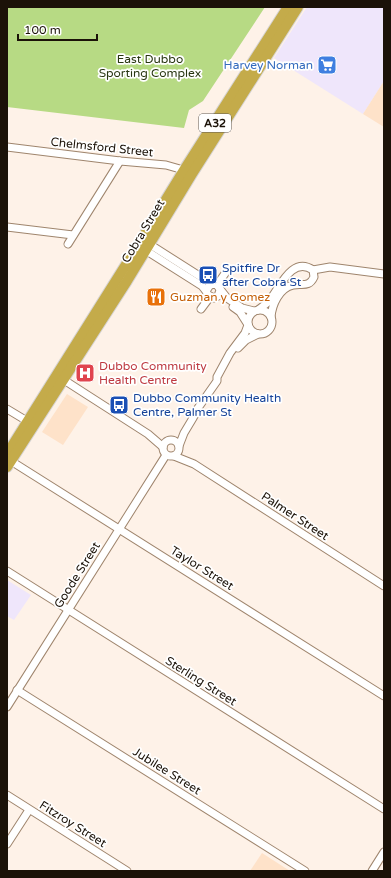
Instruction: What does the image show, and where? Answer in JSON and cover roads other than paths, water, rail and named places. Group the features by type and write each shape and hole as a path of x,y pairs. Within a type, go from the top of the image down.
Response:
{"highway":[{"name":"Cobra Street","path":"64,380 288,7"},
{"name":"Cobra Street","path":"188,172 298,7"},
{"name":"Cobra Street","path":"8,461 27,434 51,392 144,245"},
{"path":"51,392 55,382 64,380"},
{"name":"Cobra Street","path":"8,461 27,421 51,392"},
{"path":"27,421 29,428 27,434"}],"street":[{"name":"Chelmsford Street","path":"7,147 166,165 188,172"},
{"path":"68,244 120,161"},
{"path":"7,227 73,235"},
{"path":"144,245 216,286 227,298 239,306 245,309 266,311 271,317"},
{"path":"144,245 202,286 210,295 237,309 244,316 251,331 258,334"},
{"path":"64,380 148,434 162,447 166,455 174,456 178,452 184,433 198,408 217,381 217,376 230,353 245,333 249,316 269,301 285,277 291,271 302,267 308,267 312,270 330,267 384,274"},
{"path":"226,362 246,340 268,331 272,324 272,307 281,293 291,286 310,283 314,277 312,270"},
{"path":"210,295 218,296 216,286 226,272"},
{"path":"201,309 210,295 208,286 216,286"},
{"path":"162,447 177,434 198,408"},
{"path":"7,409 27,421"},
{"path":"148,434 177,442 179,447"},
{"name":"Palmer Street","path":"179,447 194,464"},
{"name":"Goode Street","path":"7,706 166,455"},
{"name":"Palmer Street","path":"174,456 194,464 384,586"},
{"name":"Taylor Street","path":"8,461 384,696"},
{"name":"Sterling Street","path":"7,571 384,809"},
{"name":"Jubilee Street","path":"17,690 305,871"},
{"name":"Fitzroy Street","path":"7,796 119,869 127,871"},
{"path":"7,844 29,810"},
{"path":"372,871 384,852"}],"place":[{"name":"Harvey Norman","path":"327,65"},
{"name":"Spitfire Dr after Cobra St","path":"208,275"},
{"name":"Guzman y Gomez","path":"156,297"},
{"name":"Dubbo Community Health Centre","path":"85,373"},
{"name":"Dubbo Community Health Centre, Palmer St","path":"119,405"}],"park label":[{"name":"East Dubbo Sporting Complex","path":"150,66"}]}
